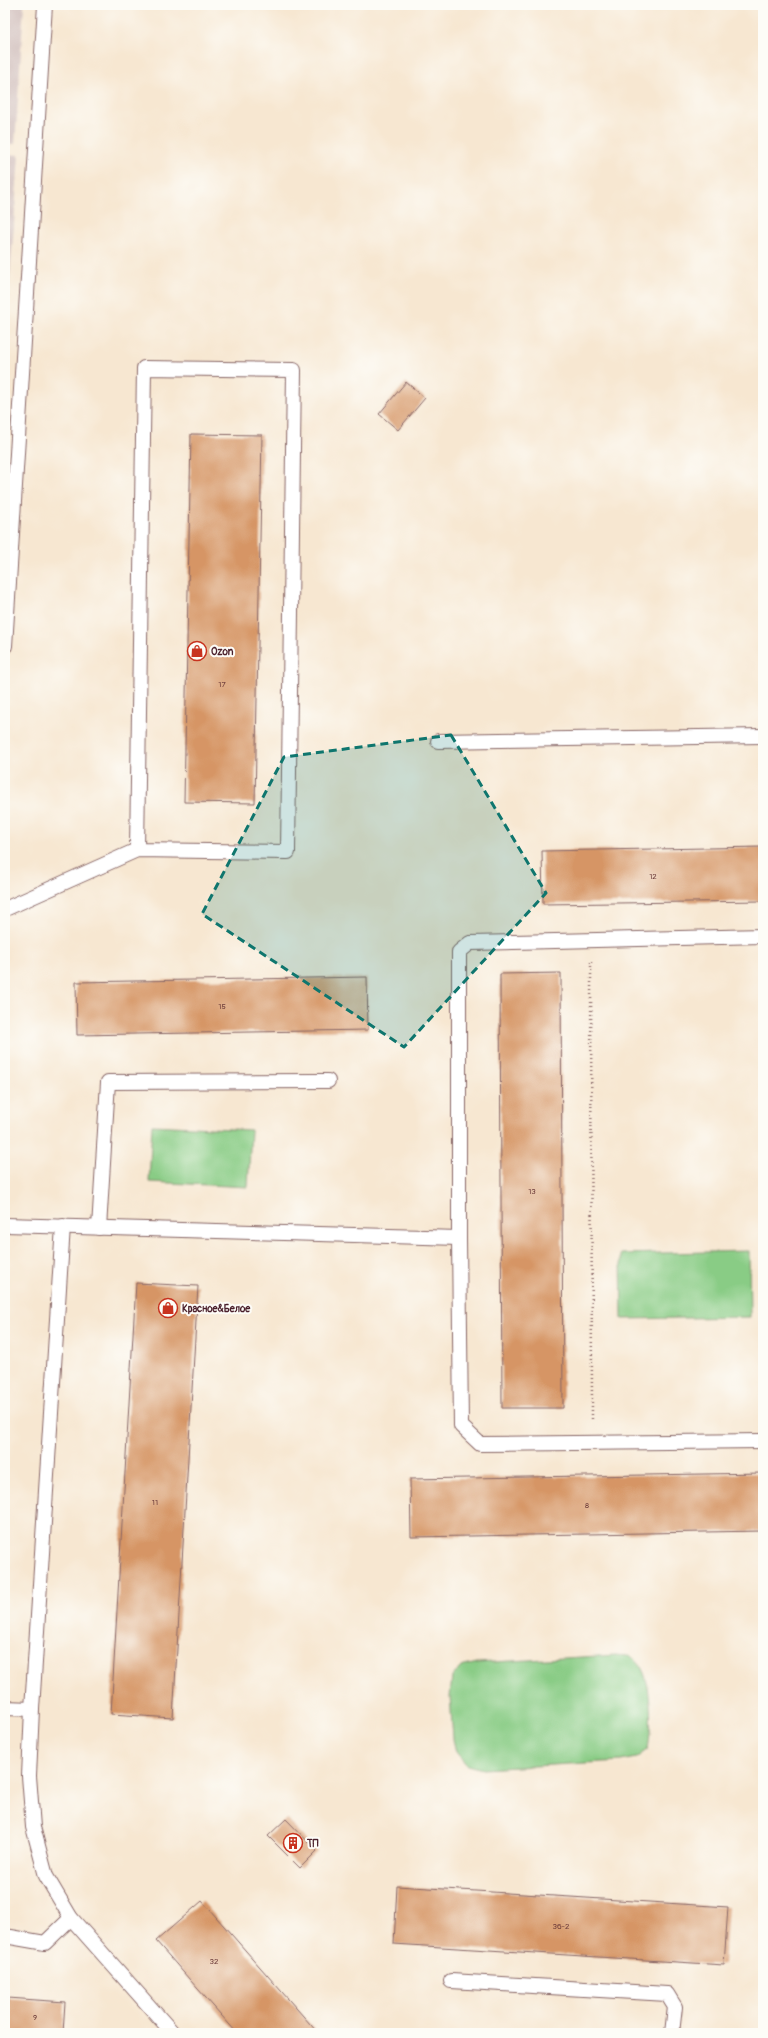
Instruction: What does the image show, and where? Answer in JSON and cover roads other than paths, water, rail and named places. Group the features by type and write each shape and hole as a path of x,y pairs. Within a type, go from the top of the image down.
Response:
{"lane":[{"path":"5,646 45,5"},
{"path":"5,909 137,850 288,852 294,370 144,368 137,850"},
{"path":"438,741 763,736"},
{"path":"763,936 470,943 459,952 459,1238 461,1426 480,1444 763,1441"},
{"path":"99,1228 108,1082 328,1081"},
{"path":"5,1225 459,1238"},
{"path":"63,1226 32,1709 29,1776 33,1827 46,1876 71,1918 173,2033"},
{"path":"5,1708 32,1709"},
{"path":"5,1936 45,1943 71,1918"},
{"path":"451,1981 667,1994 675,2007 672,2033"}],"place":[{"name":"Ozon","path":"197,651"},
{"name":"Красное&Белое","path":"168,1308"},
{"name":"ТП","path":"293,1843"}]}
